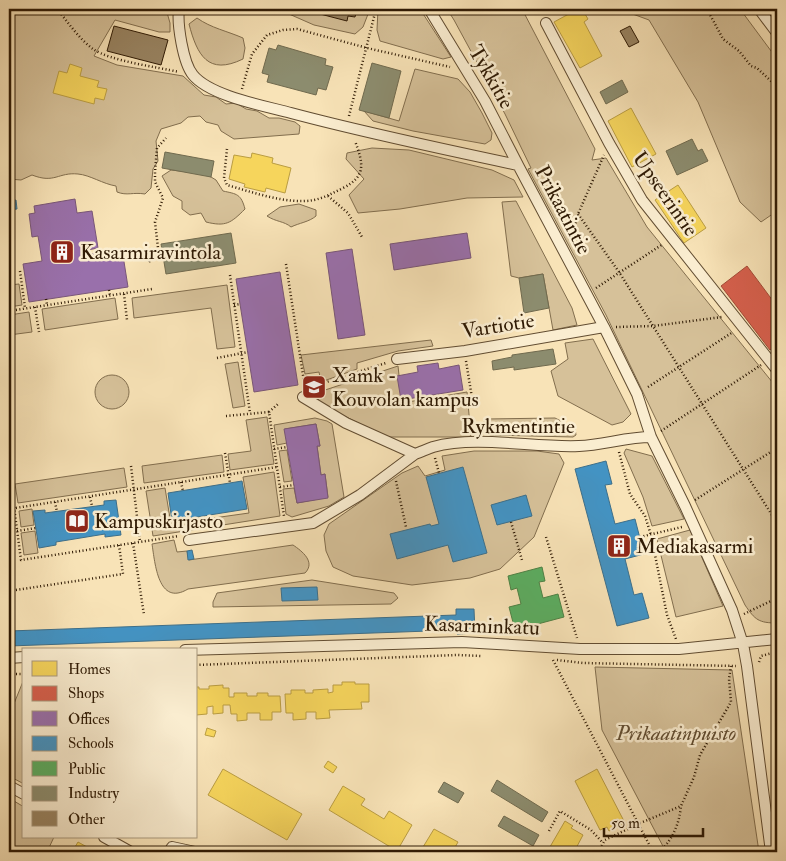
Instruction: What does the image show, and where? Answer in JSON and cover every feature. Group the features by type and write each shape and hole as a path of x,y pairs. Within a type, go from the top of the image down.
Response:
{"street":[{"path":"179,9 178,18 186,60 193,75"},
{"name":"Tykkitie","path":"429,9 486,101 518,165"},
{"path":"759,9 777,33"},
{"name":"Upseerintie","path":"546,24 609,143 642,200 777,370"},
{"name":"Prikaatintie","path":"193,75 208,87 239,99 347,128 518,165 587,294 637,394 651,437 685,506 735,617 743,644 771,852"},
{"name":"Vartiotie","path":"398,359 465,352 604,327"},
{"path":"303,398 346,424 415,454"},
{"name":"Rykmentintie","path":"189,540 313,522 360,495 415,454 432,447 478,442 579,446 651,437"},
{"name":"Kasarminkatu","path":"198,650 462,642 580,649 679,649 743,644 777,639"},
{"path":"9,658 22,657"},
{"path":"9,786 22,793"},
{"path":"106,838 131,852"},
{"path":"171,849 195,852"}],"path":[{"path":"57,9 80,37 94,49 109,56 193,75"},
{"path":"347,128 376,9"},
{"path":"707,9 723,39 739,51 751,66 757,68 772,82 777,84"},
{"path":"239,99 252,54 267,36 283,30 297,29 366,48 466,71"},
{"path":"149,262 158,248 154,222 162,198 156,182 155,172 157,148 166,138"},
{"path":"228,150 224,178 227,185 283,199 312,200 328,196 358,178 363,167 355,141"},
{"path":"567,256 578,214 609,143"},
{"path":"328,196 348,213 362,237"},
{"path":"578,214 619,272 777,523"},
{"path":"587,294 672,238"},
{"path":"286,264 306,389 398,359"},
{"path":"20,271 25,308"},
{"path":"230,275 250,413"},
{"path":"9,311 152,289"},
{"path":"109,290 110,296"},
{"path":"124,294 127,320"},
{"path":"46,300 47,305"},
{"path":"234,305 240,304"},
{"path":"35,307 39,332"},
{"path":"604,327 653,326 734,316"},
{"path":"648,387 742,326"},
{"path":"216,358 248,352"},
{"path":"465,352 473,404"},
{"path":"651,437 769,360"},
{"path":"226,416 269,412 278,404"},
{"path":"269,412 285,527"},
{"path":"616,441 630,494 645,516 667,615 672,624"},
{"path":"274,449 287,447"},
{"path":"432,447 439,473"},
{"path":"685,506 777,448"},
{"path":"225,453 230,483"},
{"path":"131,466 140,542"},
{"path":"9,508 277,467"},
{"path":"9,468 21,560 188,535 189,540"},
{"path":"393,470 406,527"},
{"path":"181,482 182,491"},
{"path":"280,487 294,485"},
{"path":"90,496 92,506"},
{"path":"56,502 56,512"},
{"path":"511,522 522,560"},
{"path":"640,537 693,524"},
{"path":"17,531 36,528"},
{"path":"546,537 583,663"},
{"path":"133,543 144,614"},
{"path":"9,591 123,574 119,545"},
{"path":"735,617 755,610 777,598"},
{"path":"758,665 762,656 777,651"},
{"path":"198,665 456,655 483,656"},
{"path":"544,659 583,663 736,666"},
{"path":"553,660 653,852"},
{"path":"660,852 677,830 681,806 694,777 700,755 731,702 729,679 731,666"},
{"path":"9,674 22,674"},
{"path":"598,852 605,840 681,806"},
{"path":"549,831 560,811 592,830 603,843"}],"green space":[{"path":"9,9 166,9 170,23 170,32 159,32 115,20 94,56 117,65 183,76 204,95 216,97 226,104 236,103 269,118 279,118 295,122 300,126 299,134 234,139 221,131 218,125 206,122 200,116 188,117 181,123 161,129 156,141 158,161 153,169 151,188 145,194 117,192 116,186 78,174 51,178 32,175 21,180 9,179"},
{"path":"274,9 370,9 363,27 355,34 314,25 289,14 274,11"},
{"path":"378,9 420,9 451,57 443,59 380,41 377,30"},
{"path":"447,9 522,9 595,149 592,160 606,158 647,227 777,388 777,623 758,620 745,605 606,315 528,169 531,168 505,114"},
{"path":"619,9 740,9 777,59 777,211 761,222 740,202 698,102 649,20"},
{"path":"197,18 213,27 243,38 245,48 243,59 231,64 221,65 213,64 206,59 196,45 189,24"},
{"path":"415,69 458,79 470,92 482,113 492,133 491,140 485,144 413,131 373,121 364,111 399,121"},
{"path":"372,148 409,150 492,170 514,180 523,197 467,198 400,209 358,213 349,195 364,179 346,159 347,153"},
{"path":"171,170 206,174 216,180 223,191 238,196 242,200 245,209 232,221 223,224 206,222 201,213 190,215 182,209 182,201 173,196 162,176"},
{"path":"516,201 572,308 577,325 553,330 543,274 519,278 511,276 502,202"},
{"path":"299,204 316,210 316,216 291,227 267,216 280,207"},
{"path":"19,284 22,305 9,307 9,285"},
{"path":"227,285 235,347 217,349 211,308 134,318 132,298"},
{"path":"115,298 118,319 45,330 42,309"},
{"path":"29,312 32,332 9,335 9,315"},
{"path":"593,339 631,414 623,422 612,425 558,396 551,371 568,359 565,343"},
{"path":"431,340 433,346 398,351 357,363 357,369 321,382 319,372 305,374 301,355"},
{"path":"238,362 245,406 233,408 225,364"},
{"path":"398,366 402,403 467,392 471,437 387,437 320,404 317,395 319,392"},
{"path":"112,375 119,376 124,380 128,385 128,399 124,404 119,408 112,409 105,408 100,404 96,399 95,392 96,385 100,380 105,376"},
{"path":"267,417 274,464 230,470 228,454 251,451 246,420"},
{"path":"315,418 332,424 344,497 329,506 292,517 286,514 283,489 294,488 297,503 328,497 325,474 321,475 317,446 320,446 316,424 285,429 287,443 277,445 274,425"},
{"path":"555,418 575,428 576,435 573,437 490,435 485,433 483,429 486,419"},
{"path":"626,449 652,456 684,519 652,526 643,497 624,453"},
{"path":"287,450 292,481 284,482 279,451"},
{"path":"474,451 537,451 559,454 564,463 534,537 500,569 470,578 412,585 353,576 333,567 326,551 324,535 329,524 402,473 418,466 425,476 445,470 442,456"},
{"path":"222,455 224,472 144,483 142,466"},
{"path":"124,468 127,487 18,503 15,484"},
{"path":"274,472 280,516 153,536 146,491 165,488 171,524 249,513 243,477"},
{"path":"32,509 34,525 21,527 19,511"},
{"path":"690,530 723,606 676,617 657,539"},
{"path":"35,531 38,553 24,555 21,533"},
{"path":"174,540 177,552 187,551 189,560 293,545 304,554 309,565 305,573 188,589 178,593 170,592 164,588 160,580 152,544"},
{"path":"312,580 394,593 398,598 391,604 213,607 217,593"},
{"name":"Prikaatinpuisto","path":"595,667 732,670 759,852 666,852 602,730"},
{"path":"22,684 22,783 9,776 9,716"},
{"path":"9,798 22,806 22,838 54,838 47,852 9,852"}],"building: Homes":[{"path":"578,9 582,9 588,19 584,22 602,56 580,68 554,22"},
{"path":"70,64 82,68 80,76 99,81 97,87 107,89 104,100 95,98 94,104 53,93 59,71 67,73"},
{"path":"631,108 656,154 632,167 608,121"},
{"path":"252,153 273,158 272,163 291,168 285,193 266,188 265,192 244,187 245,184 229,179 234,155 251,158"},
{"path":"678,185 706,228 684,243 655,200"},
{"path":"342,682 369,684 369,702 361,702 362,709 329,710 330,718 316,719 316,712 306,712 306,719 293,720 293,713 286,713 285,694 291,694 291,690 305,690 305,693 313,693 313,690 328,689 328,693 333,692 333,685 342,685"},
{"path":"223,685 223,688 229,688 229,697 234,697 234,693 247,693 247,696 257,696 257,693 268,693 268,696 280,696 281,712 272,712 272,720 260,720 260,713 247,713 247,720 237,721 237,714 231,714 230,705 223,705 223,713 213,714 213,706 207,707 207,714 198,715 198,687 199,689 209,689 209,686"},
{"path":"207,728 216,731 214,737 205,735"},
{"path":"328,761 337,767 333,773 324,767"},
{"path":"223,769 302,814 287,840 208,795"},
{"path":"597,769 625,823 609,831 607,827 600,830 575,781"},
{"path":"343,786 365,799 361,805 384,819 389,811 412,825 397,851 329,810"},
{"path":"565,821 573,826 571,828 583,835 574,852 547,852"},
{"path":"434,829 458,842 453,851 455,852 420,852"},
{"path":"78,842 96,852 72,852"}],"building: Shops":[{"path":"747,266 773,301 777,297 777,350 775,346 770,350 721,286"}],"building: Offices":[{"name":"Kasarmiravintola","path":"75,199 77,213 92,211 98,248 82,251 83,255 122,249 128,287 29,302 23,264 42,261 38,236 32,237 29,214 35,213 34,206"},
{"path":"467,233 471,258 394,270 390,244"},
{"path":"352,249 365,335 338,339 326,253"},
{"path":"280,272 298,385 254,392 236,279"},
{"path":"438,363 439,369 459,365 463,390 401,400 397,376 418,372 417,366"},
{"path":"316,424 320,446 317,446 321,475 325,474 328,498 297,503 284,429"}],"building: Schools":[{"path":"16,200 17,209 9,210 9,201"},
{"name":"Mediakasarmi","path":"606,461 612,484 605,485 615,524 635,519 644,554 625,559 634,595 642,593 649,618 617,626 575,469"},
{"path":"463,467 487,553 453,562 448,545 397,559 390,534 430,524 431,526 439,524 426,477"},
{"path":"242,481 247,509 172,521 168,493"},
{"path":"526,495 532,516 497,525 491,505"},
{"name":"Kampuskirjasto","path":"116,500 121,535 105,537 105,534 56,542 56,545 39,548 33,511 45,510 45,513 104,505 104,501"},
{"path":"192,550 194,559 188,560 187,551"},
{"path":"317,587 318,600 282,601 281,588"},
{"path":"456,609 474,609 475,633 457,634 457,630 9,646 9,631 456,615"}],"building: Public":[{"path":"542,567 545,581 539,582 543,598 558,594 564,617 515,630 509,607 521,604 517,588 511,590 508,576"}],"building: Industry":[{"path":"278,45 326,59 325,65 333,67 326,90 318,88 316,95 267,82 269,75 262,73 269,48 276,50"},
{"path":"372,63 401,71 389,118 359,110"},
{"path":"622,80 628,92 606,104 600,92"},
{"path":"692,139 698,151 702,149 708,161 677,175 666,151"},
{"path":"165,152 214,161 211,177 162,168"},
{"path":"231,233 236,263 166,274 161,244"},
{"path":"543,274 549,308 524,313 519,278"},
{"path":"553,349 556,364 514,370 514,367 493,370 492,361 512,357 512,355"},
{"path":"497,780 548,812 542,822 491,791"},
{"path":"444,782 464,793 458,803 438,792"},
{"path":"504,816 539,835 533,846 498,826"}],"building: Other":[{"path":"301,9 357,9 355,17 348,16 347,21"},
{"path":"114,26 168,40 161,65 107,51"},
{"path":"630,26 639,42 629,47 620,31"}],"place":[{"name":"Kasarmiravintola","path":"62,252"},
{"name":"Xamk - Kouvolan kampus","path":"314,387"},
{"name":"Kampuskirjasto","path":"77,521"},
{"name":"Mediakasarmi","path":"619,546"}]}
